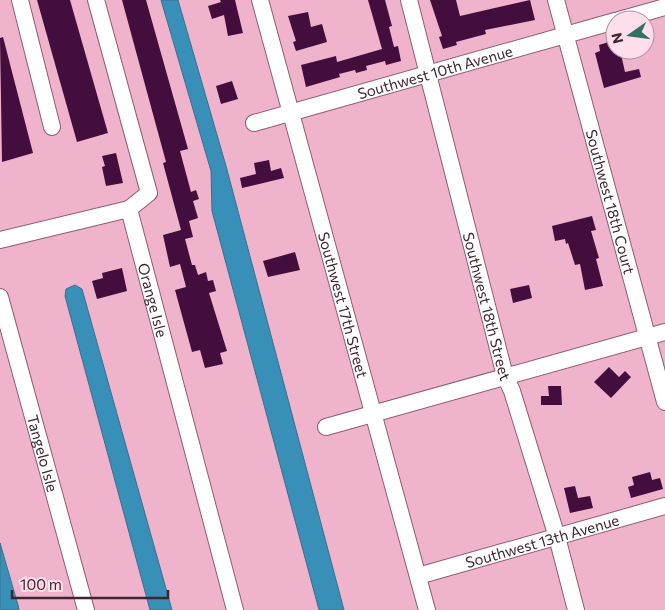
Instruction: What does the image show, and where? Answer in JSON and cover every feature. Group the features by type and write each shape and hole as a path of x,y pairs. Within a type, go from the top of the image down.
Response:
{"street":[{"path":"20,0 52,127"},
{"path":"0,240 129,209 149,193 96,0"},
{"name":"Southwest 17th Street","path":"260,0 427,610"},
{"name":"Southwest 18th Street","path":"409,0 505,376 512,391 557,537 576,610"},
{"name":"Southwest 18th Court","path":"556,0 665,402"},
{"name":"Southwest 10th Avenue","path":"254,124 605,24"},
{"name":"Orange Isle","path":"129,209 235,610"},
{"name":"Tangelo Isle","path":"0,297 86,610"},
{"path":"326,427 665,332"},
{"name":"Southwest 13th Avenue","path":"418,576 665,506"}],"water":[{"path":"161,0 178,0 226,166 344,610 319,610 212,211 211,171"},
{"path":"75,285 82,289 172,610 150,610 65,296 66,289"},
{"path":"0,543 18,605 19,610 0,610"}],"building":[{"path":"37,0 70,0 108,133 77,142"},
{"path":"122,0 146,0 188,149 180,151 191,192 196,190 199,199 193,201 198,218 189,221 193,237 185,239 192,265 195,265 198,275 206,272 208,281 213,280 216,291 209,293 227,351 220,353 223,364 205,368 200,350 192,352 175,290 186,287 180,264 170,267 163,235 181,230 163,163 166,162"},
{"path":"220,0 235,0 243,33 228,36 224,15 212,19 208,6 221,2"},
{"path":"368,0 385,0 392,26 389,27 394,47 398,46 401,61 386,65 385,61 366,66 367,70 356,73 355,70 339,74 340,77 306,87 301,65 336,56 337,62 382,49"},
{"path":"430,0 456,0 460,16 530,0 535,20 485,30 486,34 456,42 457,45 443,49 439,37 442,36"},
{"path":"308,12 311,27 322,24 327,42 296,51 293,42 296,41 288,16"},
{"path":"3,37 33,153 2,162 0,38"},
{"path":"605,43 605,60 622,60 625,72 639,69 641,77 604,88 595,53 600,51 599,45"},
{"path":"232,81 238,99 221,104 216,86"},
{"path":"116,153 123,183 106,186 102,167 105,166 102,156"},
{"path":"269,160 271,171 281,168 284,178 242,188 240,178 256,174 254,163"},
{"path":"592,216 596,230 591,231 599,258 596,259 603,286 585,290 580,264 575,265 565,239 555,241 552,226"},
{"path":"295,252 300,270 268,277 263,261"},
{"path":"122,268 127,291 97,299 92,281 103,278 102,273"},
{"path":"529,285 532,298 513,303 510,289"},
{"path":"609,367 619,377 625,371 631,377 611,398 594,382"},
{"path":"548,386 561,386 562,405 541,405 541,396 549,396"},
{"path":"650,472 652,480 660,478 663,489 631,498 628,487 634,485 632,477"},
{"path":"575,486 578,498 590,496 593,508 570,513 564,488"}]}
